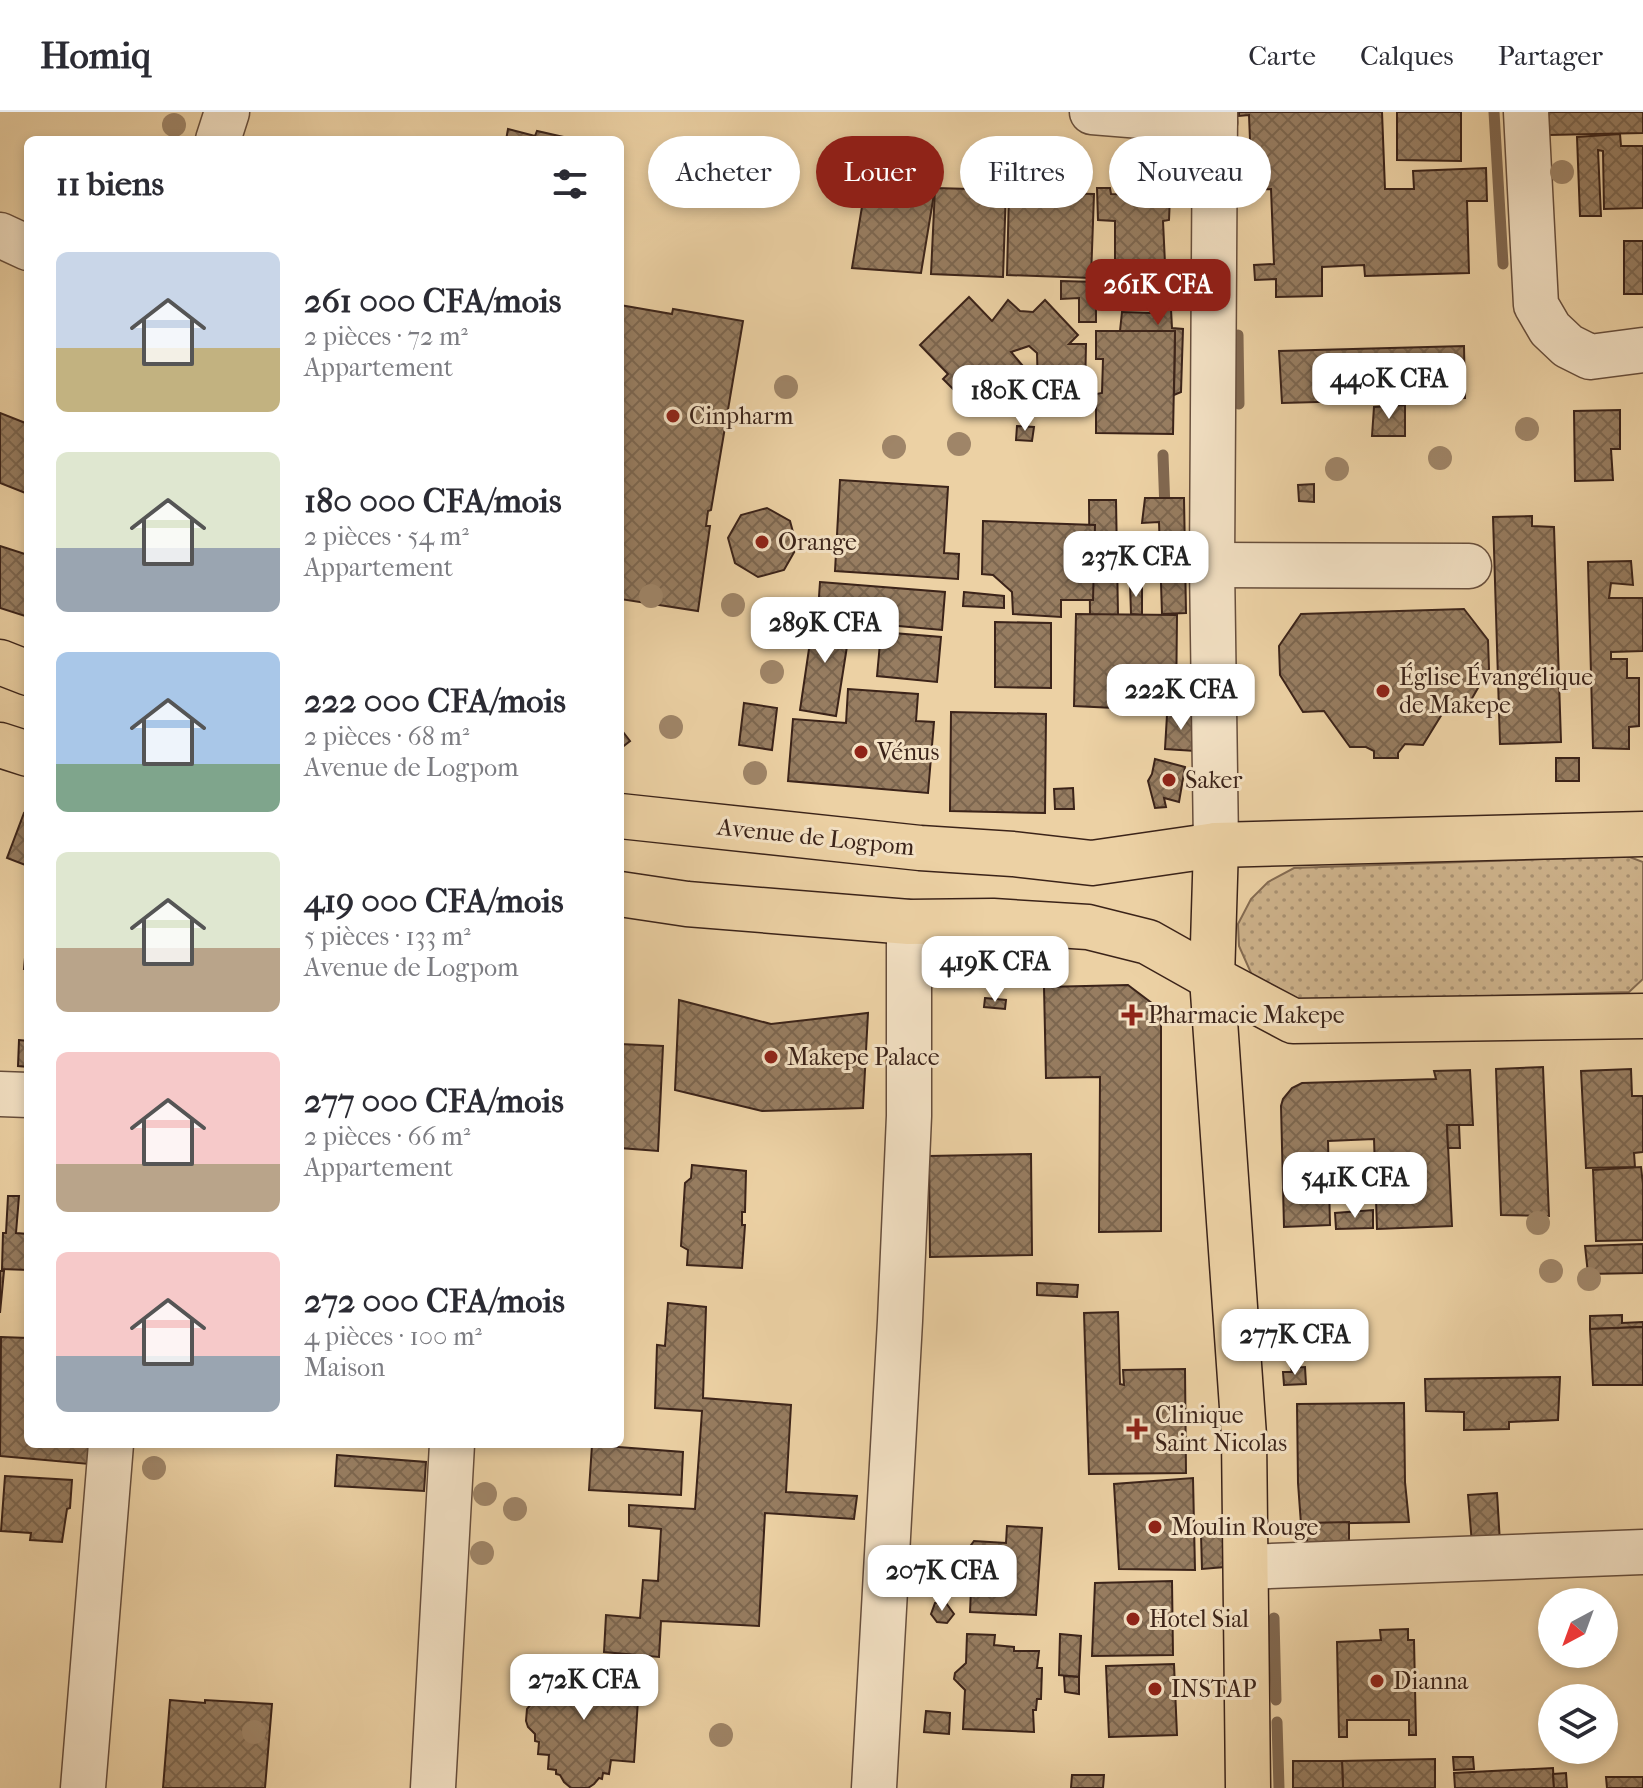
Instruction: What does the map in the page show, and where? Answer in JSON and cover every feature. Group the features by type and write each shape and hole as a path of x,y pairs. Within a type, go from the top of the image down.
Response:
{"main road":[{"path":"0,662 24,671"},
{"path":"0,745 24,753"},
{"name":"Avenue de Logpom","path":"624,816 1092,863 1216,845 1643,834"},
{"path":"1216,845 1212,978 1244,1436 1248,1788"},
{"path":"624,895 687,904 909,922 993,921 1088,927 1148,942 1293,1021 1643,1016"}],"street":[{"path":"219,136 227,112"},
{"path":"1092,112 1215,117 1212,565 1216,845"},
{"path":"1526,112 1536,305 1550,329 1568,346 1590,357 1643,350"},
{"path":"0,235 24,246"},
{"path":"1212,565 1469,566"},
{"path":"874,1788 907,1147 909,922"},
{"path":"0,1094 24,1095"},
{"path":"83,1788 111,1448"},
{"path":"433,1788 452,1448"},
{"path":"1246,1567 1643,1552"}],"shaded area":[{"path":"1627,856 1643,862 1643,979 1629,992 1298,1002 1272,993 1251,973 1239,946 1238,924 1251,899 1268,882 1294,868"}],"building":[{"path":"1239,112 1382,112 1385,189 1414,189 1413,171 1486,168 1487,201 1467,201 1469,273 1365,276 1364,265 1322,267 1322,296 1276,297 1276,279 1255,280 1254,265 1274,264 1271,136 1250,136 1249,115 1239,116"},
{"path":"1397,112 1461,112 1461,161 1397,160"},
{"path":"1548,112 1643,112 1643,133 1549,135"},
{"path":"508,129 535,136 507,136"},
{"path":"537,131 559,136 535,136"},
{"path":"1620,134 1621,146 1643,146 1643,208 1604,209 1603,151 1598,150 1601,216 1580,216 1577,137"},
{"path":"944,188 960,189 960,208 1005,208 1003,277 931,274 934,208 944,208"},
{"path":"1097,188 1109,188 1109,208 1170,208 1169,220 1163,221 1166,285 1115,284 1115,221 1098,220"},
{"path":"1094,194 1091,278 1007,275 1009,208 1093,208"},
{"path":"862,208 932,208 921,273 852,268"},
{"path":"1624,241 1643,241 1643,294 1624,294"},
{"path":"1061,281 1096,282 1096,322 1079,322 1079,298 1061,299"},
{"path":"1170,290 1172,328 1183,329 1181,392 1174,395 1175,331 1120,331 1122,312 1151,313 1152,291"},
{"path":"969,297 992,321 1008,300 1020,311 1033,312 1045,300 1078,335 1069,344 1086,344 1085,390 1038,390 1037,353 1029,346 1011,352 1028,372 986,413 957,384 953,389 943,379 948,374 920,345"},
{"name":"Cinpharm","path":"624,306 672,314 673,309 743,321 711,510 708,511 706,526 710,526 698,611 624,600"},
{"path":"1096,331 1175,331 1173,434 1096,433 1096,394 1102,393 1103,359 1096,359"},
{"path":"1464,346 1465,398 1282,403 1279,351"},
{"path":"1405,405 1405,436 1372,436 1374,407"},
{"path":"1620,410 1620,449 1611,449 1613,480 1575,481 1574,411"},
{"path":"0,413 24,422 24,492 0,483"},
{"path":"1017,426 1034,427 1032,441 1016,440"},
{"path":"840,480 948,487 944,553 959,554 958,579 835,571"},
{"path":"1314,484 1314,502 1299,501 1298,485"},
{"path":"1145,498 1184,498 1186,613 1162,614 1159,522 1142,523"},
{"path":"1089,500 1116,500 1118,615 1090,615"},
{"name":"Orange","path":"767,508 790,521 797,547 784,570 758,577 735,563 728,538 741,515"},
{"path":"1532,516 1532,526 1554,527 1561,742 1500,744 1493,517"},
{"path":"983,521 1095,525 1093,600 1061,600 1061,617 1013,614 1012,592 993,575 982,574"},
{"path":"0,546 24,554 24,616 0,608"},
{"path":"1631,561 1633,585 1611,583 1609,598 1643,598 1643,651 1611,652 1611,659 1627,659 1627,678 1639,678 1639,726 1629,727 1629,749 1593,748 1588,562"},
{"path":"820,582 945,592 942,630 866,623 867,615 818,611"},
{"path":"1130,583 1142,583 1142,615 1131,614"},
{"path":"964,592 1004,596 1004,608 963,606"},
{"name":"Église Évangélique de Makepe","path":"1464,609 1488,640 1489,669 1467,707 1447,706 1423,745 1405,744 1398,758 1374,758 1374,751 1366,747 1350,747 1324,711 1303,712 1280,675 1279,646 1301,614"},
{"path":"1076,614 1177,615 1176,711 1074,706"},
{"path":"814,615 851,621 836,716 800,710"},
{"path":"995,622 1051,623 1051,688 995,687"},
{"path":"881,632 941,637 937,682 877,676"},
{"name":"Vénus","path":"848,689 918,694 916,721 934,722 928,793 788,781 793,719 846,723"},
{"path":"744,703 777,708 772,750 739,745"},
{"path":"951,712 1046,714 1045,813 950,811"},
{"path":"1167,715 1198,715 1195,751 1165,749"},
{"path":"1556,758 1579,758 1579,781 1556,781"},
{"path":"1155,759 1185,767 1179,802 1164,798 1166,807 1155,808 1148,781"},
{"path":"1073,788 1074,809 1055,809 1054,789"},
{"path":"24,813 24,864 7,858"},
{"path":"1128,985 1161,1010 1161,1231 1099,1232 1100,1077 1046,1078 1044,987"},
{"path":"985,998 1006,1000 1005,1009 984,1007"},
{"name":"Makepe Palace","path":"679,1000 771,1024 868,1013 863,1108 762,1111 675,1090"},
{"path":"19,1040 24,1041 24,1067 18,1066"},
{"path":"624,1044 663,1046 658,1151 624,1148"},
{"path":"1543,1067 1549,1216 1501,1215 1496,1069"},
{"path":"1631,1069 1632,1096 1643,1096 1643,1152 1634,1153 1635,1167 1586,1168 1581,1071"},
{"path":"1470,1070 1473,1125 1447,1125 1452,1226 1377,1229 1374,1139 1328,1141 1330,1225 1284,1227 1281,1106 1292,1088 1302,1083 1436,1079 1434,1071"},
{"path":"1447,1125 1459,1125 1460,1148 1448,1148"},
{"path":"1031,1154 1032,1255 930,1257 929,1156"},
{"path":"692,1165 746,1171 742,1268 687,1265 688,1250 681,1246 685,1183 691,1178"},
{"path":"1641,1167 1643,1240 1596,1241 1593,1170"},
{"path":"8,1196 19,1196 16,1233 24,1234 24,1270 2,1269 3,1233 6,1233"},
{"path":"1373,1210 1373,1228 1336,1229 1335,1213"},
{"path":"1643,1244 1643,1273 1588,1274 1585,1246"},
{"path":"0,1271 4,1271 0,1313"},
{"path":"1037,1283 1078,1285 1077,1297 1037,1295"},
{"path":"668,1303 706,1307 703,1398 791,1405 786,1492 857,1496 854,1519 765,1513 759,1626 661,1621 659,1657 604,1652 606,1615 640,1618 643,1580 658,1581 661,1529 629,1526 629,1505 695,1509 702,1411 655,1408 657,1345 665,1346"},
{"name":"Clinique Saint Nicolas","path":"1118,1312 1120,1384 1124,1385 1123,1370 1185,1369 1186,1473 1089,1474 1084,1313"},
{"path":"1622,1315 1622,1323 1643,1322 1643,1327 1590,1329 1590,1316"},
{"path":"1324,1320 1326,1353 1312,1354 1310,1321"},
{"path":"1643,1327 1643,1385 1593,1385 1590,1329"},
{"path":"1,1337 24,1338 24,1448 90,1448 89,1464 0,1456"},
{"path":"1305,1367 1306,1384 1284,1385 1283,1372"},
{"path":"1560,1377 1558,1420 1509,1422 1509,1429 1464,1430 1464,1412 1426,1411 1425,1379"},
{"path":"1404,1403 1409,1522 1301,1524 1297,1404"},
{"path":"592,1448 683,1452 681,1495 589,1490"},
{"path":"337,1455 426,1462 424,1491 335,1486"},
{"path":"5,1476 72,1480 70,1508 67,1509 62,1542 30,1540 31,1533 1,1531"},
{"name":"Moulin Rouge","path":"1193,1478 1195,1570 1119,1569 1114,1484"},
{"path":"1497,1493 1500,1543 1472,1544 1468,1495"},
{"path":"1349,1522 1349,1553 1307,1554 1307,1523"},
{"path":"1007,1526 1042,1528 1036,1615 970,1612 972,1566 969,1548 974,1541 1006,1543"},
{"path":"1201,1534 1226,1534 1225,1567 1202,1569"},
{"name":"Hotel Sial","path":"1172,1581 1173,1655 1092,1656 1095,1583"},
{"path":"935,1603 946,1603 954,1614 947,1623 937,1622 931,1614"},
{"name":"Dianna","path":"1408,1629 1408,1640 1414,1640 1416,1735 1409,1735 1409,1720 1347,1720 1347,1737 1339,1737 1337,1642 1381,1640 1380,1630"},
{"path":"967,1634 995,1635 994,1645 1014,1647 1014,1651 1039,1651 1037,1668 1042,1668 1041,1699 1037,1699 1036,1710 1033,1710 1034,1732 963,1729 965,1690 954,1679 955,1673 966,1663"},
{"path":"1060,1634 1081,1636 1079,1677 1059,1675"},
{"path":"555,1664 617,1669 617,1683 639,1684 634,1762 611,1760 609,1774 603,1773 602,1779 599,1778 588,1788 571,1788 556,1774 556,1770 548,1769 549,1755 538,1754 539,1742 535,1741 535,1734 526,1721 527,1709 537,1697 537,1689 542,1690 543,1677 555,1678"},
{"path":"1174,1664 1177,1735 1109,1737 1106,1666"},
{"path":"1064,1676 1079,1677 1079,1694 1065,1692"},
{"path":"170,1700 272,1704 265,1788 163,1788"},
{"path":"926,1711 950,1713 949,1734 924,1732"},
{"path":"1453,1757 1473,1757 1474,1769 1454,1770"},
{"path":"1435,1759 1435,1788 1343,1788 1342,1761"},
{"path":"1293,1761 1342,1761 1343,1788 1293,1788"},
{"path":"1553,1768 1554,1788 1455,1788 1454,1773"},
{"path":"1566,1773 1567,1788 1554,1788 1553,1774"},
{"path":"1072,1775 1104,1775 1103,1788 1071,1788"},
{"path":"1606,1777 1643,1777 1643,1788 1607,1788"}],"waterway":[{"path":"1494,112 1503,264"},
{"path":"1238,335 1239,404"},
{"path":"1163,455 1165,510"},
{"path":"1274,1618 1276,1700"},
{"path":"1277,1722 1279,1788"}],"place":[{"name":"Cinpharm","path":"673,416"},
{"name":"Orange","path":"762,542"},
{"name":"Église Évangélique de Makepe","path":"1383,691"},
{"name":"Vénus","path":"861,752"},
{"name":"Saker","path":"1169,780"},
{"name":"Pharmacie Makepe","path":"1132,1015"},
{"name":"Makepe Palace","path":"771,1057"},
{"name":"Clinique Saint Nicolas","path":"1137,1429"},
{"name":"Moulin Rouge","path":"1155,1527"},
{"name":"Hotel Sial","path":"1133,1619"},
{"name":"Dianna","path":"1377,1681"},
{"name":"INSTAP","path":"1155,1689"}]}
